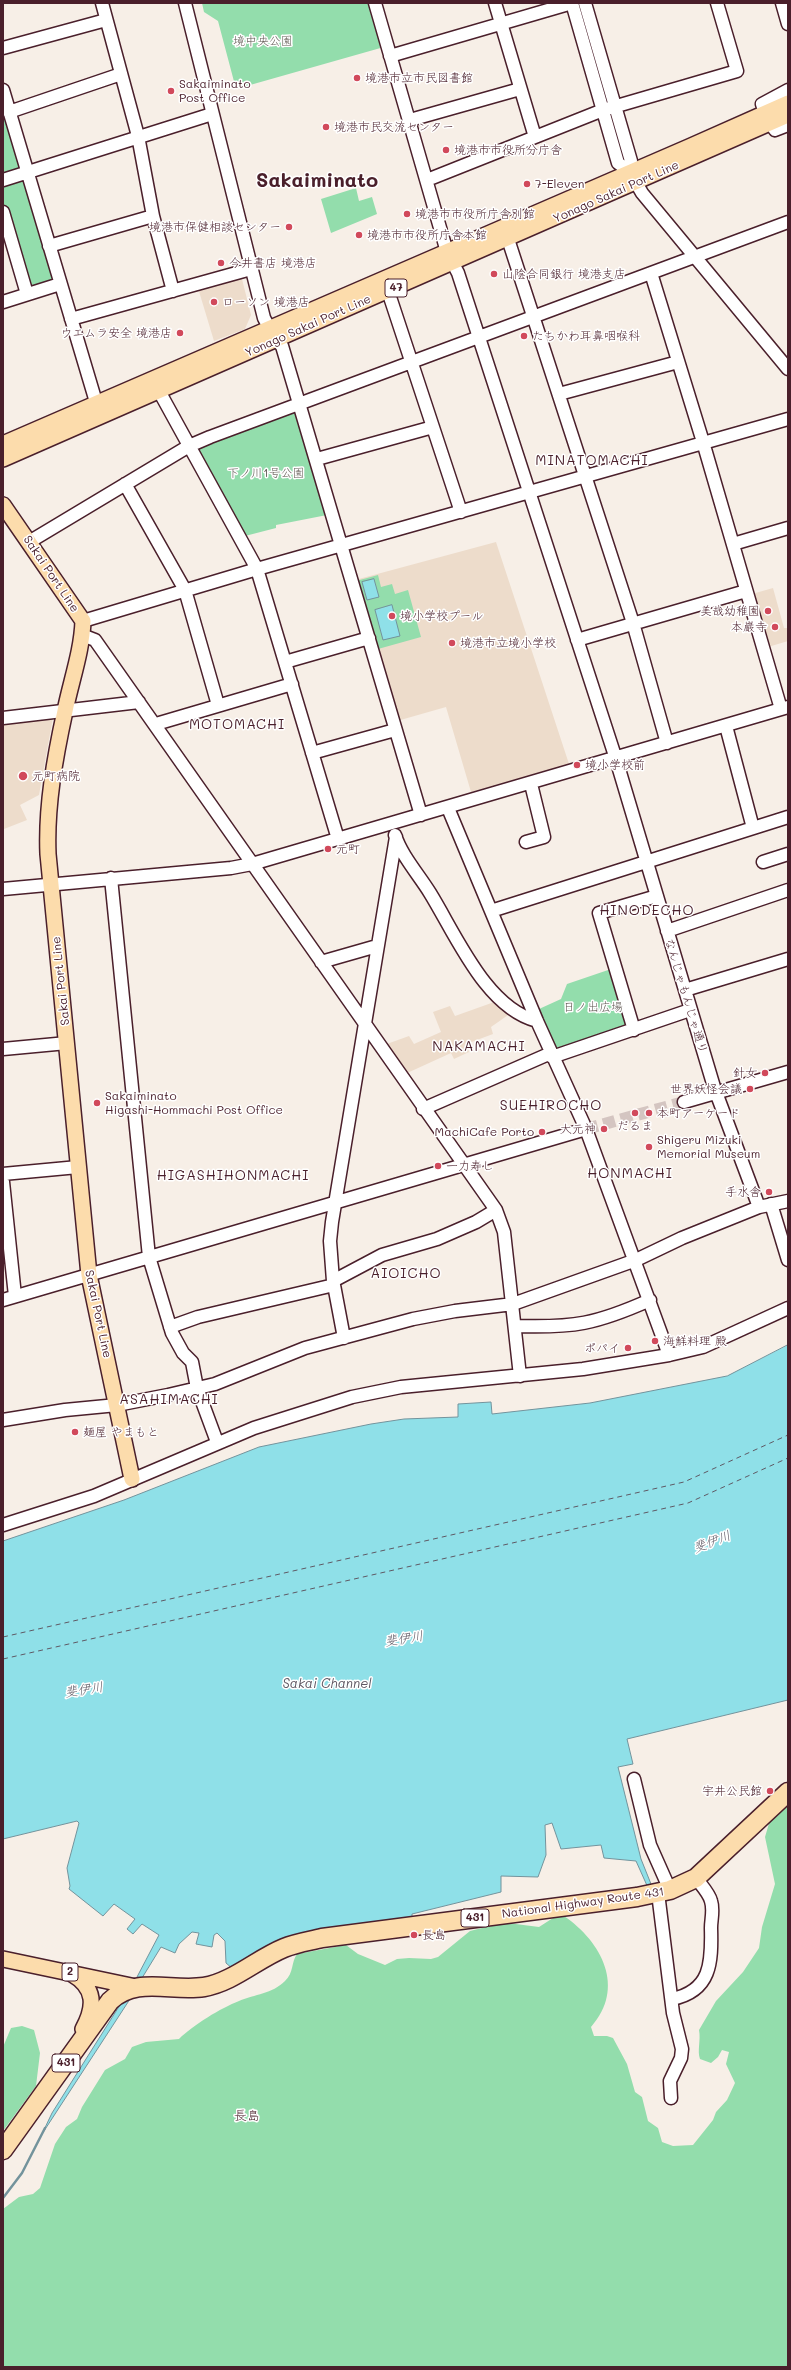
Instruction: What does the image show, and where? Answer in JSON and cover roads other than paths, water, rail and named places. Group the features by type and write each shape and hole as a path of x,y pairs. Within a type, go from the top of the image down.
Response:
{"highway":[{"name":"National Highway Route 431","path":"3,2150 110,2001 117,1994 136,1987 175,1989 206,1987 232,1976 284,1948 322,1938 664,1892 696,1878 788,1792"}],"main road":[{"name":"Yonago Sakai Port Line","path":"3,459 160,391 272,334 768,118 788,102"},
{"name":"Yonago Sakai Port Line","path":"768,118 788,115"},
{"name":"Yonago Sakai Port Line","path":"3,444 96,402 388,291 450,257 508,239 632,178"},
{"name":"Sakai Port Line","path":"3,505 29,542 82,628 64,713 47,829 89,1275 132,1479"},
{"name":"2","path":"3,1959 100,1978 136,1987"},
{"path":"63,2067 88,2020 93,2007 88,1989 77,1977 69,1972"},
{"path":"100,1978 108,1992 110,2001"}],"street":[{"path":"102,3 138,136 153,216 172,291"},
{"path":"185,3 252,269 272,334 282,346 300,403 421,815"},
{"name":"なんじゃもんじゃ通り","path":"375,3 450,257 479,337 616,759 716,1093 788,1259"},
{"path":"495,3 535,137"},
{"path":"390,56 572,3 618,163 632,178 788,369"},
{"path":"585,3 631,161 632,178"},
{"path":"427,180 603,110 737,72 716,3"},
{"path":"782,3 788,24"},
{"path":"3,48 106,20"},
{"path":"10,112 121,74"},
{"path":"410,120 520,89"},
{"path":"3,90 96,402"},
{"path":"788,90 762,104 774,130 788,125"},
{"path":"3,180 138,136 212,114"},
{"path":"3,212 27,294"},
{"path":"49,246 153,216"},
{"path":"29,542 189,446 300,403 788,222"},
{"path":"508,239 633,623 667,743"},
{"path":"71,320 252,269"},
{"path":"3,889 231,868 252,864 531,784 785,708 746,591 704,442 651,273"},
{"path":"3,302 60,284"},
{"path":"388,291 461,512"},
{"path":"559,394 678,362"},
{"path":"160,391 257,569 338,839"},
{"path":"520,1376 504,1232 496,1210 423,1109 156,724 95,640 82,628 185,590 788,419"},
{"path":"316,460 433,427"},
{"path":"125,484 185,590 218,705"},
{"path":"733,544 788,528"},
{"path":"577,640 746,591"},
{"path":"285,662 369,638"},
{"path":"156,724 292,684"},
{"path":"3,718 64,713 139,702"},
{"path":"726,726 753,828"},
{"path":"312,754 395,730"},
{"path":"526,842 544,837 531,784"},
{"path":"448,808 537,1021 586,1129 602,1178 636,1260 669,1355"},
{"path":"491,911 788,817"},
{"path":"393,823 396,837 475,968 505,1005 524,1018 537,1021"},
{"path":"344,1338 333,1283 330,1241 364,1023 396,837"},
{"path":"762,862 788,854"},
{"path":"111,878 149,1257 170,1327 183,1353 192,1362 198,1388 217,1442"},
{"path":"667,931 788,890"},
{"path":"634,1030 599,913 657,896"},
{"path":"321,962 377,946"},
{"path":"685,990 788,960"},
{"path":"423,1109 552,1055 634,1030 690,1010"},
{"path":"3,1049 67,1043"},
{"path":"684,1102 788,1072"},
{"path":"3,1300 586,1129"},
{"path":"3,1174 78,1167"},
{"path":"3,1182 15,1296"},
{"path":"3,1420 65,1410 117,1405 198,1388 236,1376 305,1348 413,1319 455,1311 513,1304 636,1260 682,1238 765,1206 788,1200"},
{"path":"170,1327 198,1317 333,1283 352,1269 382,1255 437,1239 476,1222 496,1210"},
{"path":"515,1326 560,1327 593,1322 613,1316 650,1300"},
{"path":"3,1525 94,1496 217,1442 320,1406 378,1392 469,1379 520,1376 583,1369 669,1355 703,1347 788,1308"},
{"path":"634,1779 650,1845 664,1892 672,1999 682,2049 681,2058 670,2081 671,2098"},
{"path":"672,1999 686,1996 699,1987 709,1966 713,1910 710,1898 696,1878"}],"water":[{"path":"374,579 379,597 367,600 362,582"},
{"path":"392,605 400,636 383,640 375,610"},
{"name":"Sakai Channel","path":"788,1345 788,1700 627,1739 633,1764 618,1767 641,1859 653,1889 649,1890 636,1861 604,1858 601,1845 561,1849 552,1823 545,1825 546,1855 538,1877 501,1876 501,1892 412,1914 412,1921 233,1969 226,1963 225,1941 217,1933 214,1935 212,1947 196,1944 199,1933 192,1932 179,1944 175,1953 161,1947 142,1978 137,1977 159,1935 142,1924 133,1934 127,1929 135,1919 114,1904 103,1916 69,1889 70,1886 67,1868 79,1823 77,1821 3,1839 3,1541 124,1500 259,1447 371,1424 404,1419 458,1417 458,1404 491,1402 492,1414 590,1403 727,1376"},
{"path":"132,1996 42,2134 52,2113 125,1997"}],"waterway":[{"path":"581,14 605,97"},
{"path":"613,121 622,153"},
{"path":"3,2198 22,2173 45,2128"}],"tunnel":[{"path":"586,1129 684,1102"}],"place":[{"name":"境港市立市民図書館","path":"357,78"},
{"name":"Sakaiminato Post Office","path":"171,91"},
{"name":"境港市民交流センター","path":"326,127"},
{"name":"境港市市役所分庁舎","path":"446,150"},
{"name":"7-Eleven","path":"527,184"},
{"name":"境港市市役所庁舎別館","path":"407,214"},
{"name":"境港市保健相談センター","path":"289,227"},
{"name":"境港市市役所庁舎本館","path":"359,235"},
{"name":"今井書店 境港店","path":"221,263"},
{"name":"山陰合同銀行 境港支店","path":"494,274"},
{"name":"ローソン 境港店","path":"214,302"},
{"name":"ウエムラ安全 境港店","path":"180,333"},
{"name":"たちかわ耳鼻咽喉科","path":"524,336"},
{"name":"美哉幼稚園","path":"768,611"},
{"name":"境小学校プール","path":"392,616"},
{"name":"本巌寺","path":"775,627"},
{"name":"境港市立境小学校","path":"452,643"},
{"name":"境小学校前","path":"577,765"},
{"name":"元町病院","path":"23,776"},
{"name":"元町","path":"328,849"},
{"name":"針女","path":"765,1073"},
{"name":"世界妖怪会議","path":"750,1089"},
{"name":"Sakaiminato Higashi-Hommachi Post Office","path":"97,1103"},
{"name":"だるま","path":"635,1113"},
{"name":"本町アーケード","path":"649,1113"},
{"name":"大元神","path":"604,1129"},
{"name":"MachiCafe Porto","path":"542,1132"},
{"name":"Shigeru Mizuki Memorial Museum","path":"649,1147"},
{"name":"一力寿し","path":"438,1166"},
{"name":"手水舎","path":"769,1192"},
{"name":"海鮮料理 殿","path":"655,1341"},
{"name":"ポパイ","path":"628,1348"},
{"name":"麺屋 やまもと","path":"75,1432"},
{"name":"宇井公民館","path":"770,1791"},
{"name":"長島","path":"414,1935"}],"district":[{"name":"Sakaiminato","path":"317,181"},
{"name":"MINATOMACHI","path":"592,461"},
{"name":"MOTOMACHI","path":"237,725"},
{"name":"HINODECHO","path":"647,911"},
{"name":"NAKAMACHI","path":"479,1047"},
{"name":"SUEHIROCHO","path":"551,1106"},
{"name":"HONMACHI","path":"630,1174"},
{"name":"HIGASHIHONMACHI","path":"233,1176"},
{"name":"AIOICHO","path":"406,1274"},
{"name":"ASAHIMACHI","path":"169,1400"},
{"name":"長島","path":"247,2116"}],"park label":[{"name":"境中央公園","path":"263,41"},
{"name":"下ノ川1号公園","path":"266,473"},
{"name":"日ノ出広場","path":"593,1007"}],"water label":[{"name":"斐伊川","path":"712,1542"},
{"name":"斐伊川","path":"404,1639"},
{"name":"斐伊川","path":"84,1690"}]}
